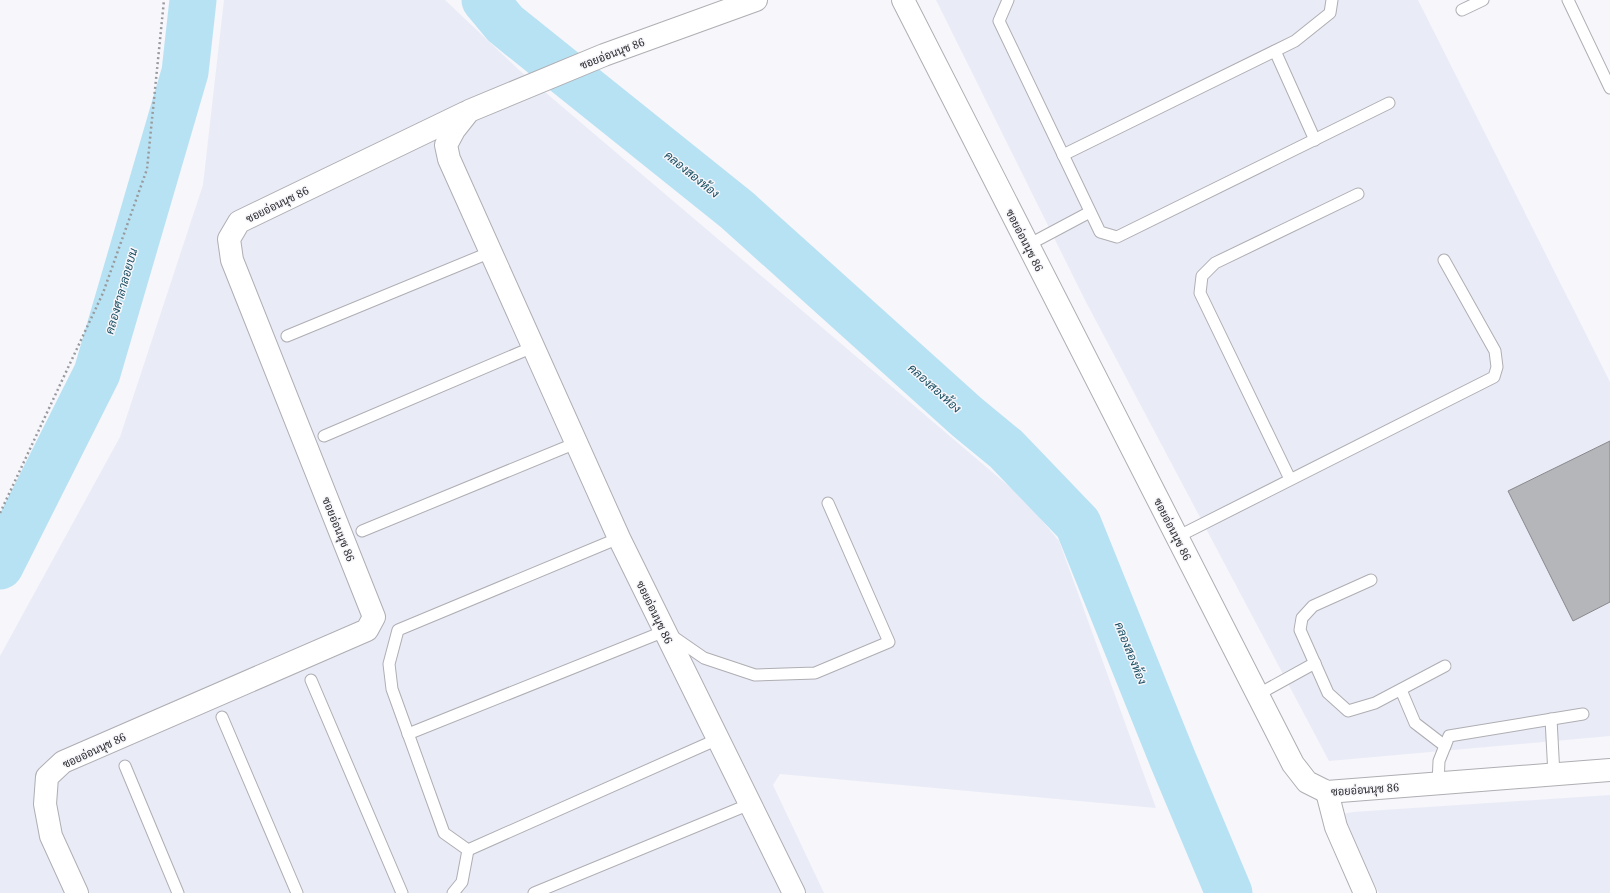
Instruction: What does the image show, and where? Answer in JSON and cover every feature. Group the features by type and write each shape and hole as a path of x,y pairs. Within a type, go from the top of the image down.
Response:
{"street":[{"name":"ซอยอ่อนนุช 86","path":"77,893 51,836 45,804 47,777 63,762 367,630 374,617 232,260 229,239 239,222 470,111 524,87 604,54 756,0"},
{"name":"ซอยอ่อนนุช 86","path":"903,0 1257,695 1293,764 1307,782 1327,792 1610,770"},
{"name":"ซอยอ่อนนุช 86","path":"470,111 454,130 446,145 449,159 619,538 792,892"},
{"path":"1327,792 1336,827 1365,893"}],"lane":[{"path":"1008,0 999,21 1100,232 1117,237 1389,103"},
{"path":"1063,155 1295,41 1330,13 1332,0"},
{"path":"1462,10 1483,0"},
{"path":"1568,0 1610,88"},
{"path":"1275,51 1315,140"},
{"path":"1290,479 1200,293 1202,276 1215,263 1358,194"},
{"path":"1028,245 1090,212"},
{"path":"287,336 491,252"},
{"path":"1177,537 1494,377 1497,367 1495,351 1444,260"},
{"path":"324,436 533,347"},
{"path":"362,531 576,443"},
{"path":"408,734 665,631 704,658 755,675 816,673 889,642 828,503"},
{"path":"468,850 444,834 392,689 389,664 398,630 619,538"},
{"path":"1370,580 1313,606 1302,618 1300,630 1328,693 1348,711 1375,703 1445,666"},
{"path":"1257,695 1314,663"},
{"path":"311,680 402,893"},
{"path":"1401,690 1415,723 1445,746"},
{"path":"1438,784 1439,761 1449,736 1583,714"},
{"path":"222,717 297,893"},
{"path":"1551,719 1554,775"},
{"path":"468,850 718,739"},
{"path":"125,766 178,893"},
{"path":"534,893 750,804"},
{"path":"453,893 462,882 468,850"}],"path":[{"path":"0,513 103,293 147,169 164,0"}],"shaded area":[{"path":"224,0 445,0 519,70 1024,499 1059,541 1156,808 780,774 773,785 824,893 0,893 0,656 120,437 203,185"},
{"path":"936,0 1418,0 1610,382 1610,736 1329,761 1085,300"},
{"path":"1610,795 1610,893 1379,893 1345,830 1343,814 1353,812"}],"building":[{"path":"1610,441 1610,602 1573,621 1508,491"}],"waterway":[{"name":"คลองศาลาลอยบน","path":"0,566 97,373 185,72 193,0"},
{"name":"คลองสองห้อง","path":"485,0 505,24 737,210 967,417 1006,449 1078,524 1173,760 1229,893"}]}
